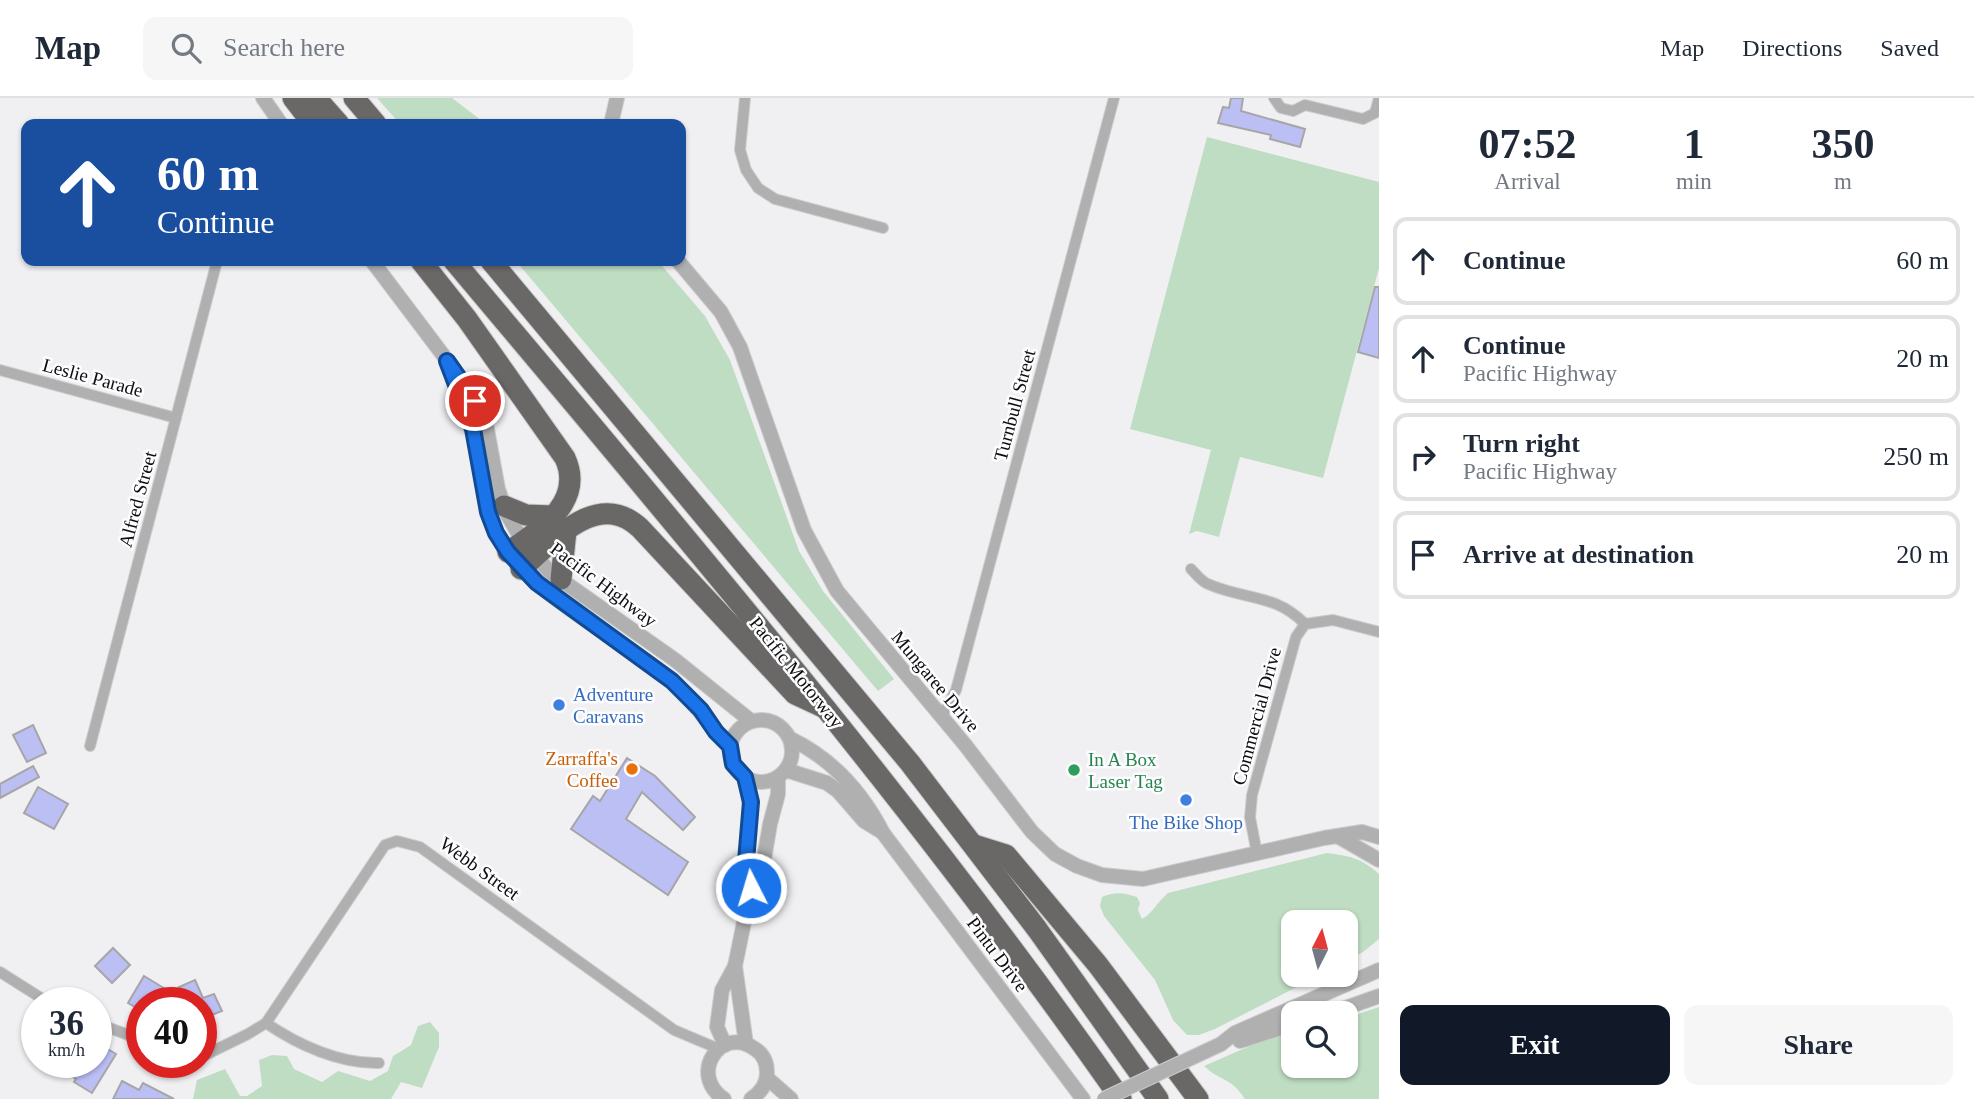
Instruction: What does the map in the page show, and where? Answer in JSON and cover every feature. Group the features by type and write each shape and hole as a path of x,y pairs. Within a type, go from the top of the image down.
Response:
{"highway":[{"path":"293,98 309,119"},
{"path":"316,98 335,119"},
{"path":"354,98 372,119"},
{"path":"425,266 467,319 565,458 571,474 571,486 559,524 561,579"},
{"name":"Pacific Motorway","path":"458,266 828,710 973,894 1121,1099"},
{"name":"Pacific Motorway","path":"495,266 864,705 1037,929 1158,1099"},
{"path":"504,506 559,524"},
{"path":"522,555 559,524 594,514 612,513 629,519 795,694 828,710"},
{"path":"974,845 1006,855 1098,965 1198,1099"}],"street":[{"path":"263,98 274,119"},
{"path":"612,119 617,98"},
{"path":"745,98 740,150 746,170 758,188 775,199 883,228"},
{"name":"Turnbull Street","path":"941,719 956,690 1114,98"},
{"path":"1274,98 1281,108 1293,111 1306,105 1363,119 1375,113 1379,98"},
{"name":"Alfred Street","path":"90,746 216,266"},
{"path":"376,266 447,361"},
{"name":"Mungaree Drive","path":"682,266 721,312 740,347 804,530 837,591 1037,838 1055,854 1077,866 1110,877 1143,879 1324,838 1362,832 1379,837"},
{"name":"Pacific Highway","path":"447,361 468,387 482,415 504,506 522,555 537,583 672,681 701,710 716,732 730,746"},
{"name":"Pacific Highway","path":"447,361 473,429 488,512 496,533 522,555 561,579 667,654 751,721"},
{"name":"Leslie Parade","path":"0,370 176,418"},
{"path":"1191,569 1206,584 1278,603 1305,624 1334,620 1379,632"},
{"name":"Commercial Drive","path":"1257,854 1250,817 1252,795 1296,637 1305,624"},
{"path":"722,1047 717,1027 722,990 735,966 751,888 763,865 782,774 793,755 791,739 779,724 770,720 751,721 737,731 730,746 733,764 745,777 762,782 782,774"},
{"name":"Pintu Drive","path":"791,739 811,748 846,779 873,814 883,833 1083,1099"},
{"name":"Pintu Drive","path":"782,774 827,783 838,791 864,821 883,833"},
{"path":"745,777 751,811 746,861 751,888"},
{"path":"1339,837 1379,860"},
{"name":"Webb Street","path":"217,1049 266,1023 385,845 397,841 421,847 674,1030 722,1047"},
{"path":"735,966 746,1044"},
{"path":"1104,1099 1221,1044 1236,1034 1379,970"},
{"path":"0,972 24,987"},
{"path":"1358,1003 1379,996"},
{"path":"266,1023 285,1036 349,1061 379,1063"},
{"path":"1221,1044 1281,1028"},
{"path":"718,1097 711,1086 708,1066 722,1047 732,1043 746,1044 761,1053 765,1060 767,1078 764,1087 751,1099"},
{"path":"767,1078 791,1099"}],"green space":[{"path":"377,98 452,98 479,119 396,119"},
{"path":"1207,137 1379,182 1379,268 1323,478 1240,457 1219,537 1197,531 1189,534 1211,450 1130,429"},
{"path":"520,266 662,266 705,316 730,360 799,551 823,591 894,679 878,691"},
{"path":"1327,853 1342,855 1367,864 1379,874 1379,939 1358,955 1358,910 1281,910 1281,987 1297,987 1215,1029 1199,1035 1187,1035 1173,1020 1155,980 1104,916 1100,906 1102,897 1111,894 1137,897 1142,919 1168,893"},
{"path":"1379,1007 1379,1099 1245,1099 1235,1087 1204,1066 1281,1035 1281,1078 1358,1078 1358,1014"},
{"path":"430,1022 439,1033 439,1047 422,1088 401,1082 391,1099 193,1099 197,1080 217,1078 217,1072 225,1069 240,1096 247,1096 262,1086 259,1060 272,1055 287,1056 294,1069 322,1082 338,1071 370,1081 388,1071 393,1056 411,1045 418,1026"}],"building":[{"path":"1231,98 1243,98 1241,111 1305,129 1300,147 1270,139 1271,135 1218,123 1223,107 1229,108"},
{"path":"1375,287 1379,287 1379,358 1358,352"},
{"path":"33,725 46,753 27,762 13,735"},
{"path":"627,758 655,776 695,817 683,830 642,792 626,819 688,862 668,895 571,829 593,796 600,801"},
{"path":"33,766 39,777 0,798 0,784"},
{"path":"38,787 68,804 54,829 24,813"},
{"path":"113,948 130,965 112,983 95,966"},
{"path":"144,976 162,987 137,987"},
{"path":"195,980 198,987 179,987"},
{"path":"217,1000 222,1011 217,1013"},
{"path":"101,1078 92,1093 74,1082 76,1079"},
{"path":"122,1081 139,1090 143,1083 174,1099 113,1099"}],"place":[{"name":"Adventure Caravans","path":"559,705"},
{"name":"Zarraffa's Coffee","path":"632,769"},
{"name":"In A Box Laser Tag","path":"1074,770"},
{"name":"The Bike Shop","path":"1186,800"}],"route":[{"path":"475,401 468,387 447,361 473,429 485,503 496,533 508,552 521,569 537,583 672,681 701,710 716,732 730,746 733,764 745,777 751,802 746,861 751,888"}]}
